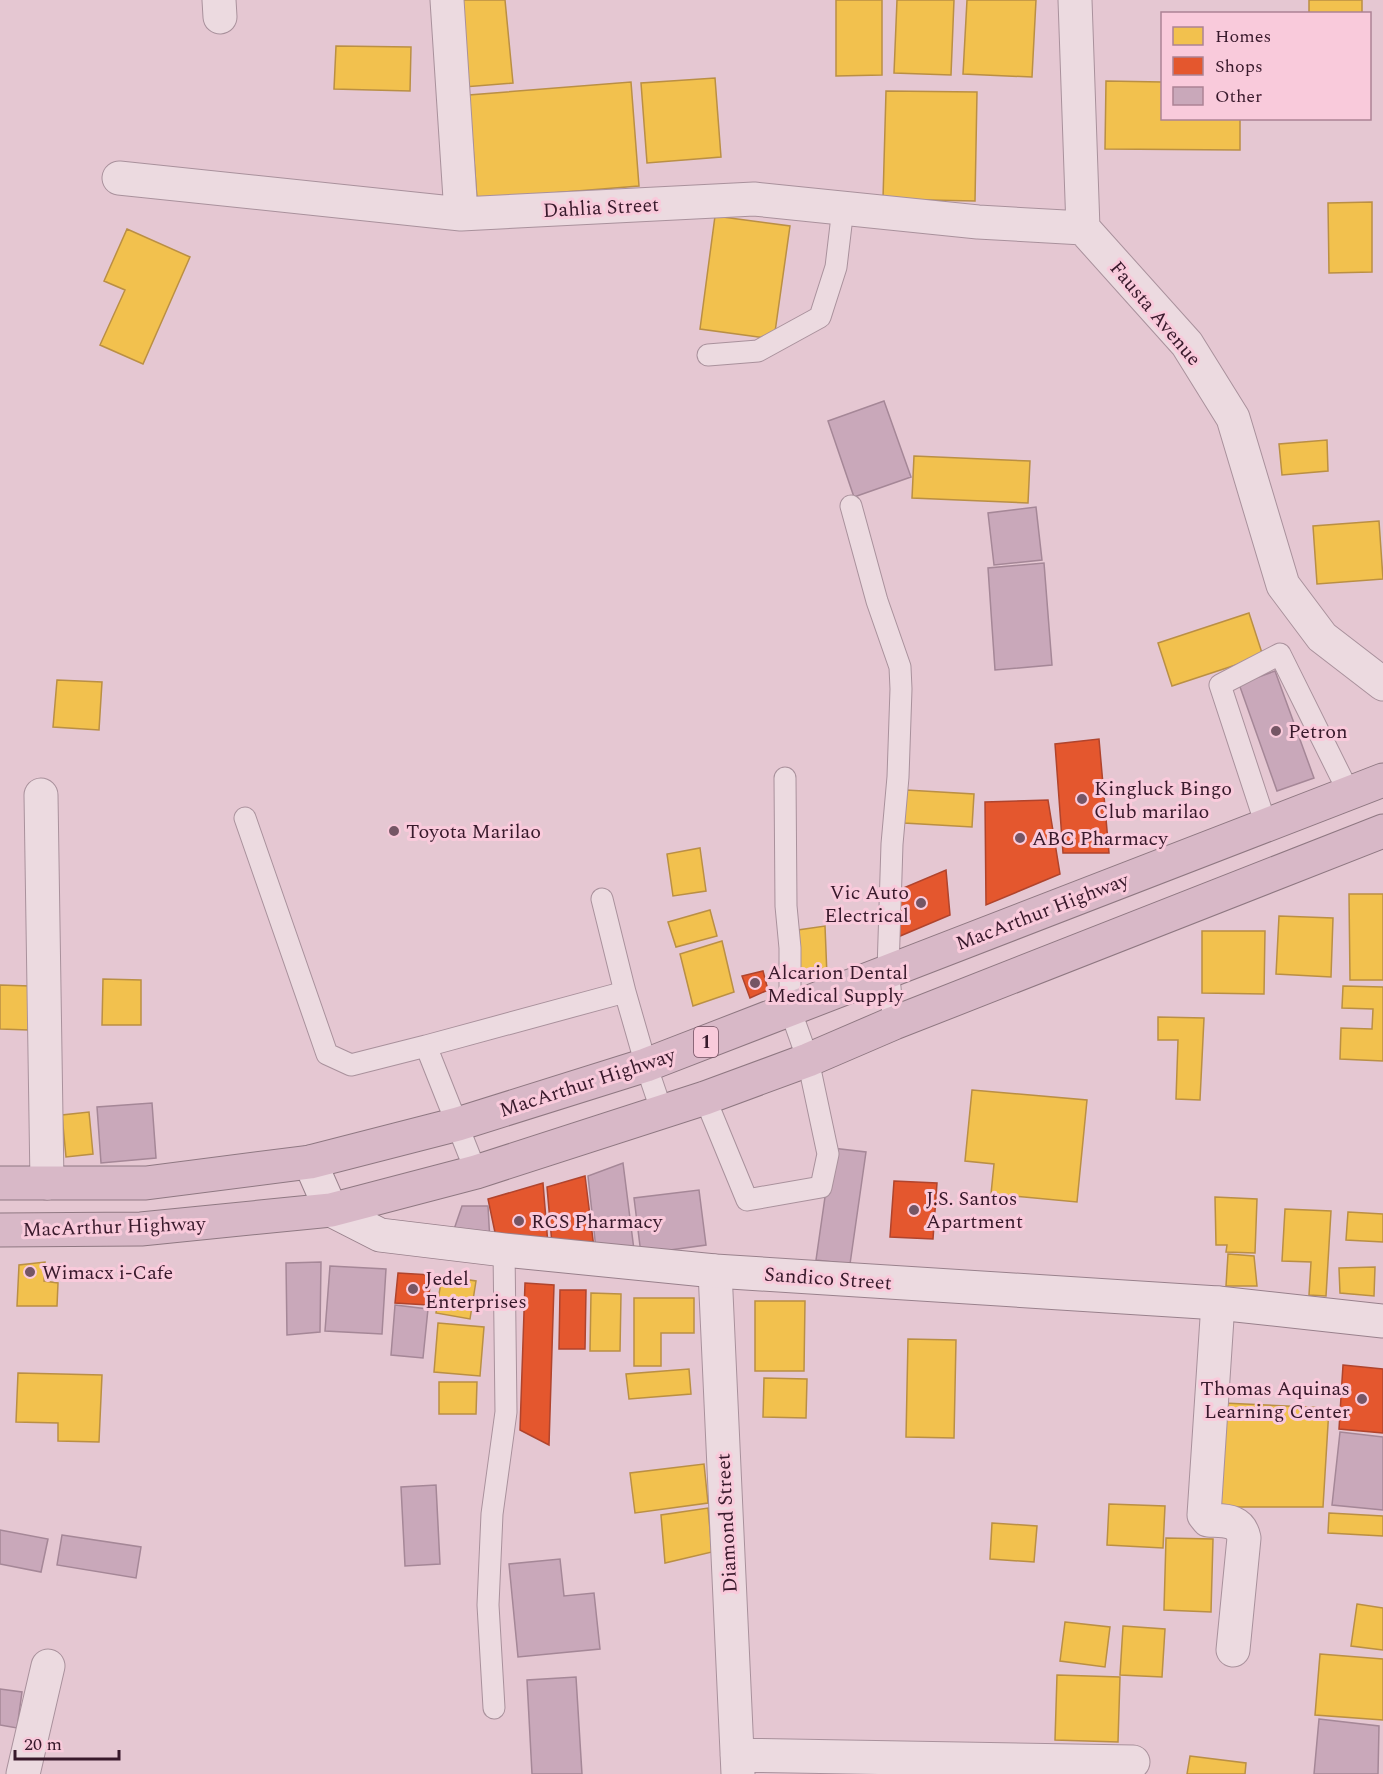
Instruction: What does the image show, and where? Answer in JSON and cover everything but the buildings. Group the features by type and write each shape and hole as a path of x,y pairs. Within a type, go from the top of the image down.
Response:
{"highway":[{"name":"MacArthur Highway","path":"0,1184 146,1183 310,1162 458,1124 646,1065 1383,780"},
{"name":"MacArthur Highway","path":"0,1230 141,1229 331,1210 476,1172 705,1098 808,1060 894,1023 1383,831"}],"street":[{"path":"447,0 461,214"},
{"path":"1075,0 1083,228"},
{"name":"Dahlia Street","path":"119,178 461,214 754,199 978,222 1083,228"},
{"name":"Fausta Avenue","path":"1083,228 1187,344 1233,418 1283,585 1322,637 1383,684"},
{"path":"41,795 47,1183"},
{"path":"310,1162 331,1210"},
{"name":"Sandico Street","path":"331,1210 380,1235 504,1250 715,1271 1218,1303 1383,1321"},
{"name":"Diamond Street","path":"715,1271 738,1764"},
{"path":"1218,1303 1203,1515 1208,1520 1238,1524 1243,1530 1233,1650"},
{"path":"23,1774 48,1666"},
{"path":"738,1764 1133,1762"}],"lane":[{"path":"708,355 758,351 820,318 836,267 843,208"},
{"path":"851,506 878,601 900,667 901,689 892,844 888,970 894,1023"},
{"path":"1266,825 1220,685 1280,654 1349,793"},
{"path":"705,1098 747,1200 821,1187 828,1154 808,1060 790,1009 785,778"},
{"path":"245,818 327,1054 351,1065 625,992"},
{"path":"602,899 625,992 662,1112"},
{"path":"426,1046 476,1172"},
{"path":"494,1708 488,1605 492,1514 506,1412 504,1250"}],"place":[{"name":"Petron","path":"1276,731"},
{"name":"Kingluck Bingo Club marilao","path":"1082,799"},
{"name":"Toyota Marilao","path":"394,831"},
{"name":"ABC Pharmacy","path":"1020,838"},
{"name":"Vic Auto Electrical","path":"921,903"},
{"name":"Alcarion Dental Medical Supply","path":"755,983"},
{"name":"J.S. Santos Apartment","path":"914,1210"},
{"name":"RCS Pharmacy","path":"519,1221"},
{"name":"Wimacx i-Cafe","path":"30,1272"},
{"name":"Jedel Enterprises","path":"413,1289"},
{"name":"Thomas Aquinas Learning Center","path":"1362,1399"}]}
